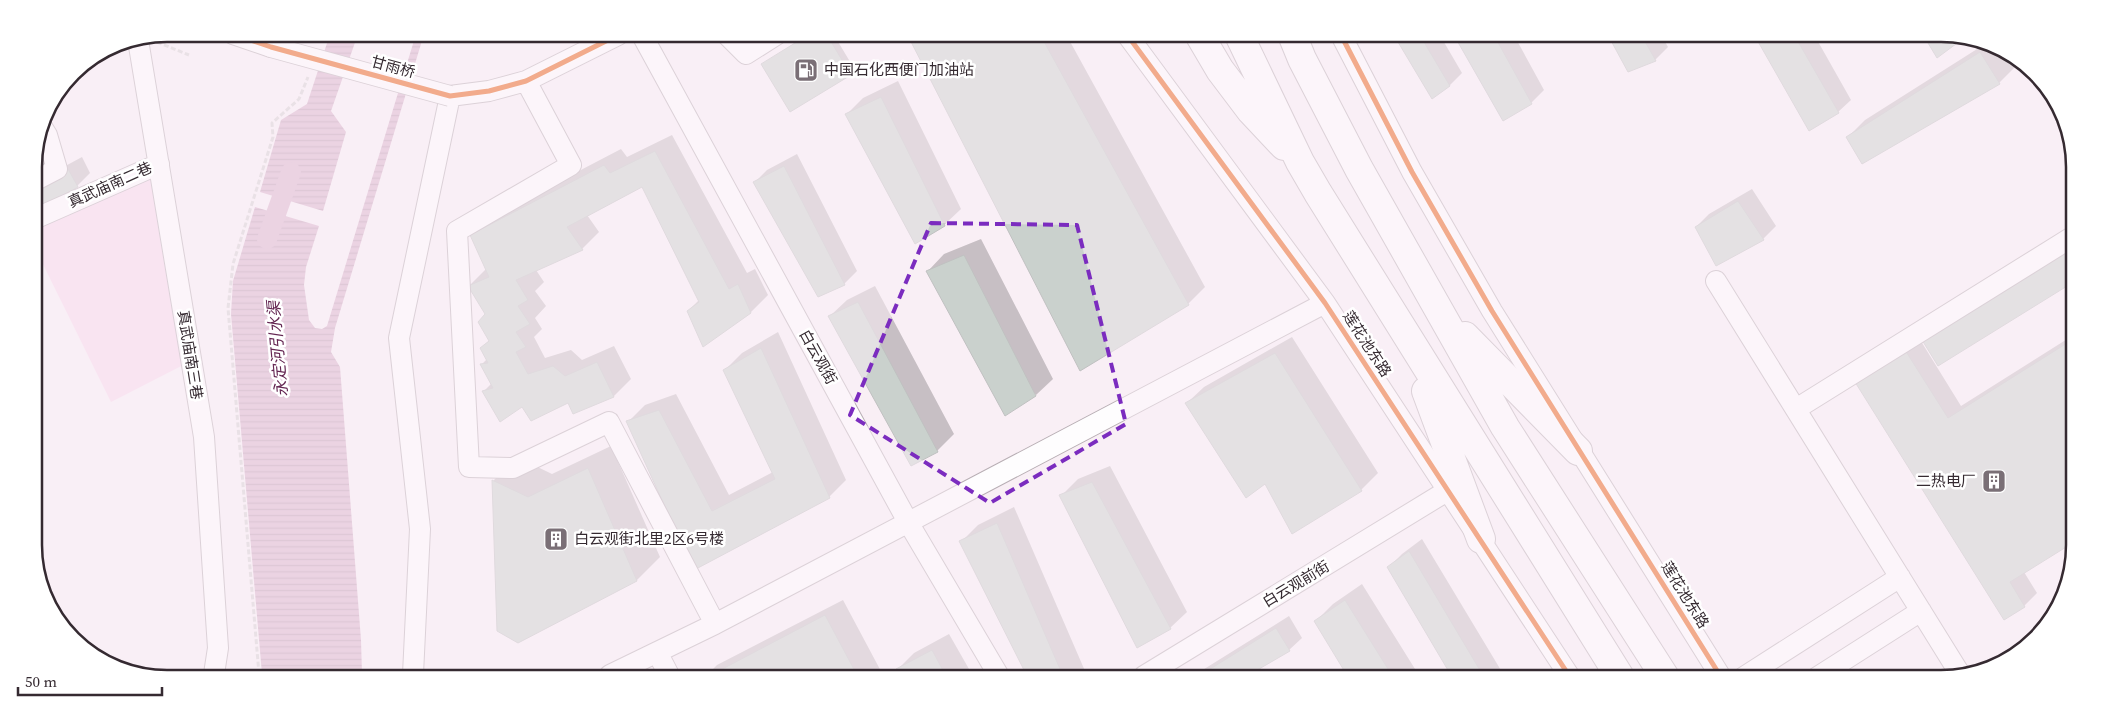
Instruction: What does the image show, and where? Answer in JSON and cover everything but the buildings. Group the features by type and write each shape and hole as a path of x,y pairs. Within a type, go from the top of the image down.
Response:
{"highway":[{"path":"1204,42 1220,70 1251,111 1300,162"},
{"path":"1243,42 1300,162 1318,193 1615,669"},
{"path":"1295,42 1359,169 1505,427 1660,669"},
{"path":"1441,311 1578,451"},
{"path":"1407,338 1480,539"}],"street":[{"name":"莲花池东路","path":"1133,42 1325,302 1565,669"},
{"name":"莲花池东路","path":"1345,42 1412,172 1492,311 1716,669"},
{"name":"甘雨桥","path":"259,43 450,96"},
{"path":"413,670 420,528 399,338 450,96 490,91 526,81 602,43"},
{"name":"白云观街","path":"646,43 908,522 995,670"},
{"path":"735,43 746,54 764,43"},
{"name":"真武庙南三巷","path":"147,44 158,164 204,437 218,648 215,670"},
{"path":"526,81 571,165 457,231 469,467 513,468 609,422 716,624"},
{"path":"43,176 57,168 47,134"},
{"name":"真武庙南二巷","path":"43,215 158,164"},
{"path":"1796,409 2066,241"},
{"path":"1716,281 1956,668"},
{"path":"621,670 716,624 1325,302"},
{"name":"白云观前街","path":"1155,669 1447,491"},
{"path":"1758,669 1900,577"},
{"path":"1830,669 1921,611"},
{"path":"657,652 666,670"}],"path":[{"path":"157,43 189,55"},
{"path":"259,670 228,308 234,264 273,137 272,123 299,99 309,74"}],"highlighted area":[{"path":"931,223 1077,225 1126,424 990,503 850,415"}],"shaded area":[{"path":"159,164 191,361 111,402 43,264 43,215"}],"water":[{"path":"327,43 355,43 331,111 346,132 323,211 260,192 281,120 307,104"},
{"path":"413,43 421,43 335,328 331,352 340,367 362,670 262,670 231,314 233,281 255,207 319,226 306,267 304,285 309,320 315,328 322,329 327,326"}],"waterway":[{"name":"永定河引水渠","path":"267,239 291,172"}],"cycle path":[{"path":"1133,42 1325,303 1565,669"},
{"path":"1345,42 1412,172 1492,311 1716,669"},
{"path":"259,43 450,96 489,91 526,81 602,43"}],"place":[{"name":"中国石化西便门加油站","path":"806,70"},
{"name":"二热电厂","path":"1994,481"},
{"name":"白云观街北里2区6号楼","path":"556,539"}]}
